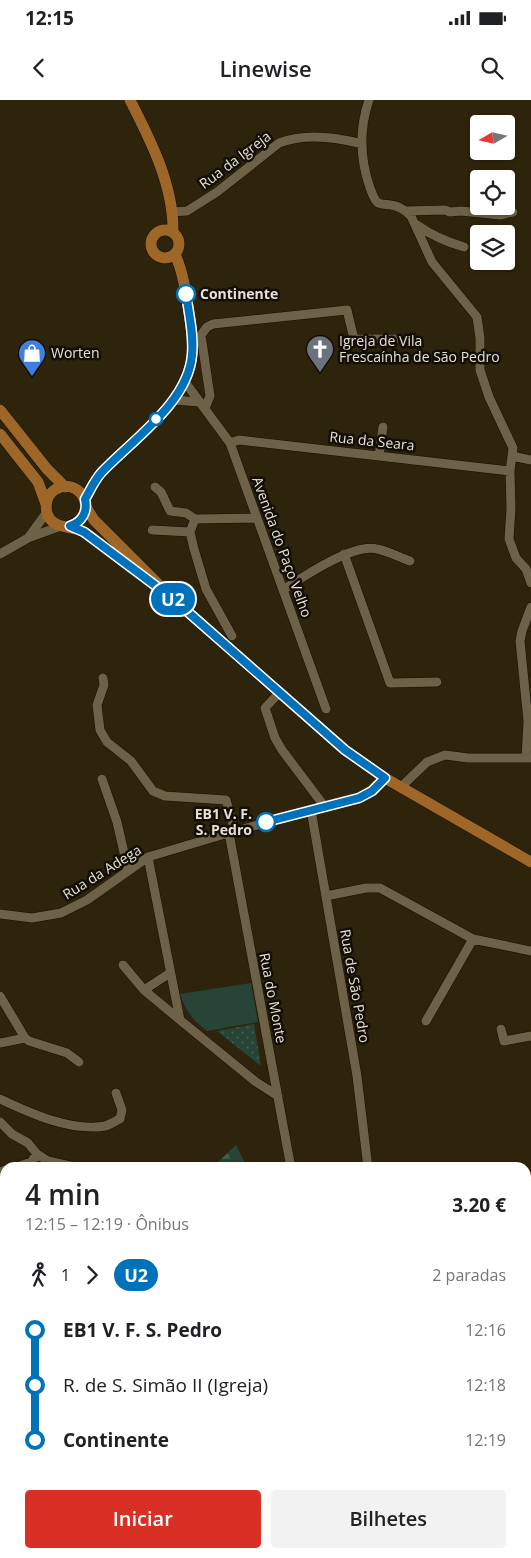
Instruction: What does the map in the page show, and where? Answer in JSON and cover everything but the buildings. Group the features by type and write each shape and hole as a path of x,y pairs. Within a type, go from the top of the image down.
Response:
{"main road":[{"path":"65,526 76,524 81,520 85,514 85,503 99,475 174,400 185,382 192,356 192,337 182,275 175,254 178,243 173,233 172,212 165,182 153,147 130,100"},
{"path":"172,212 161,231 153,237 151,246 155,254 182,275"},
{"path":"161,231 173,233"},
{"path":"162,258 175,254"},
{"path":"0,410 47,469 69,487 78,490 94,520 172,598 345,750 385,778 531,862"},
{"path":"0,434 38,482 52,521 84,532 172,598"},
{"path":"46,508 48,497 52,492 99,475"}],"street":[{"path":"368,100 362,144 365,174 375,200 379,204 393,205 406,211 445,210 450,212 470,212"},
{"name":"Rua da Igreja","path":"172,212 187,211 217,192 280,143 290,138 326,137 362,144"},
{"path":"406,211 414,223 432,262 477,317 480,338 480,370 489,397 513,448 510,471 511,508 509,539 516,558 526,569 531,583"},
{"path":"414,223 428,233 464,247"},
{"path":"174,400 202,405 210,396 201,335 207,327 213,324 347,310 354,339 395,339"},
{"name":"Avenida do Paço Velho","path":"185,382 230,443 326,709"},
{"path":"379,456 383,427"},
{"name":"Rua da Seara","path":"230,443 240,440 510,471"},
{"path":"512,456 531,460"},
{"path":"155,487 161,492 170,511 186,513 195,519 257,518"},
{"path":"28,538 46,508"},
{"path":"195,519 190,532 206,589 232,636"},
{"path":"0,554 28,538 65,526"},
{"path":"152,530 190,532"},
{"path":"283,590 344,554 355,550 376,548 410,561"},
{"path":"344,554 390,683 437,682"},
{"path":"401,786 427,762 445,755 468,758 529,758 528,721 520,641 531,607"},
{"name":"Rua do Monte","path":"104,678 104,685 97,705 100,730 107,742 130,761 153,791 165,796 226,800 290,1162"},
{"path":"279,693 265,708 275,738 325,807"},
{"name":"Rua da Adega","path":"0,914 32,918 61,913 87,900 148,857 359,798 372,791 385,778"},
{"path":"102,779 117,822 128,870"},
{"name":"Rua de São Pedro","path":"311,810 357,1076 367,1162"},
{"path":"148,857 180,1020"},
{"path":"326,896 366,888 380,888 473,939 531,950"},
{"path":"426,1021 473,939"},
{"path":"123,965 144,990 256,1082 278,1096"},
{"path":"144,990 170,973"},
{"path":"0,996 25,1038 67,1053 79,1062"},
{"path":"502,1028 504,1041 531,1036"},
{"path":"0,1043 25,1038"},
{"path":"0,1099 25,1111 75,1126 106,1126 120,1119 122,1110 116,1093"},
{"path":"0,1122 12,1134 28,1142 37,1154 52,1162"},
{"path":"31,1162 37,1154"}],"green space":[{"path":"251,983 258,1022 207,1031 190,1015 180,994"},
{"path":"254,1024 261,1066 217,1031"},
{"path":"236,1145 244,1162 218,1162"}],"bus line":[{"name":"U2","path":"186,294 192,337 192,356 185,382 174,400 99,475 85,499 85,514 76,524 70,526 84,532 172,598 345,750 385,778 372,791 359,798 266,822"}],"place":[{"name":"Continente","path":"186,294"},
{"name":"Igreja de Vila Frescaínha de São Pedro","path":"320,373"},
{"name":"Worten","path":"32,377"},
{"name":"EB1 V. F. S. Pedro","path":"266,822"}]}
